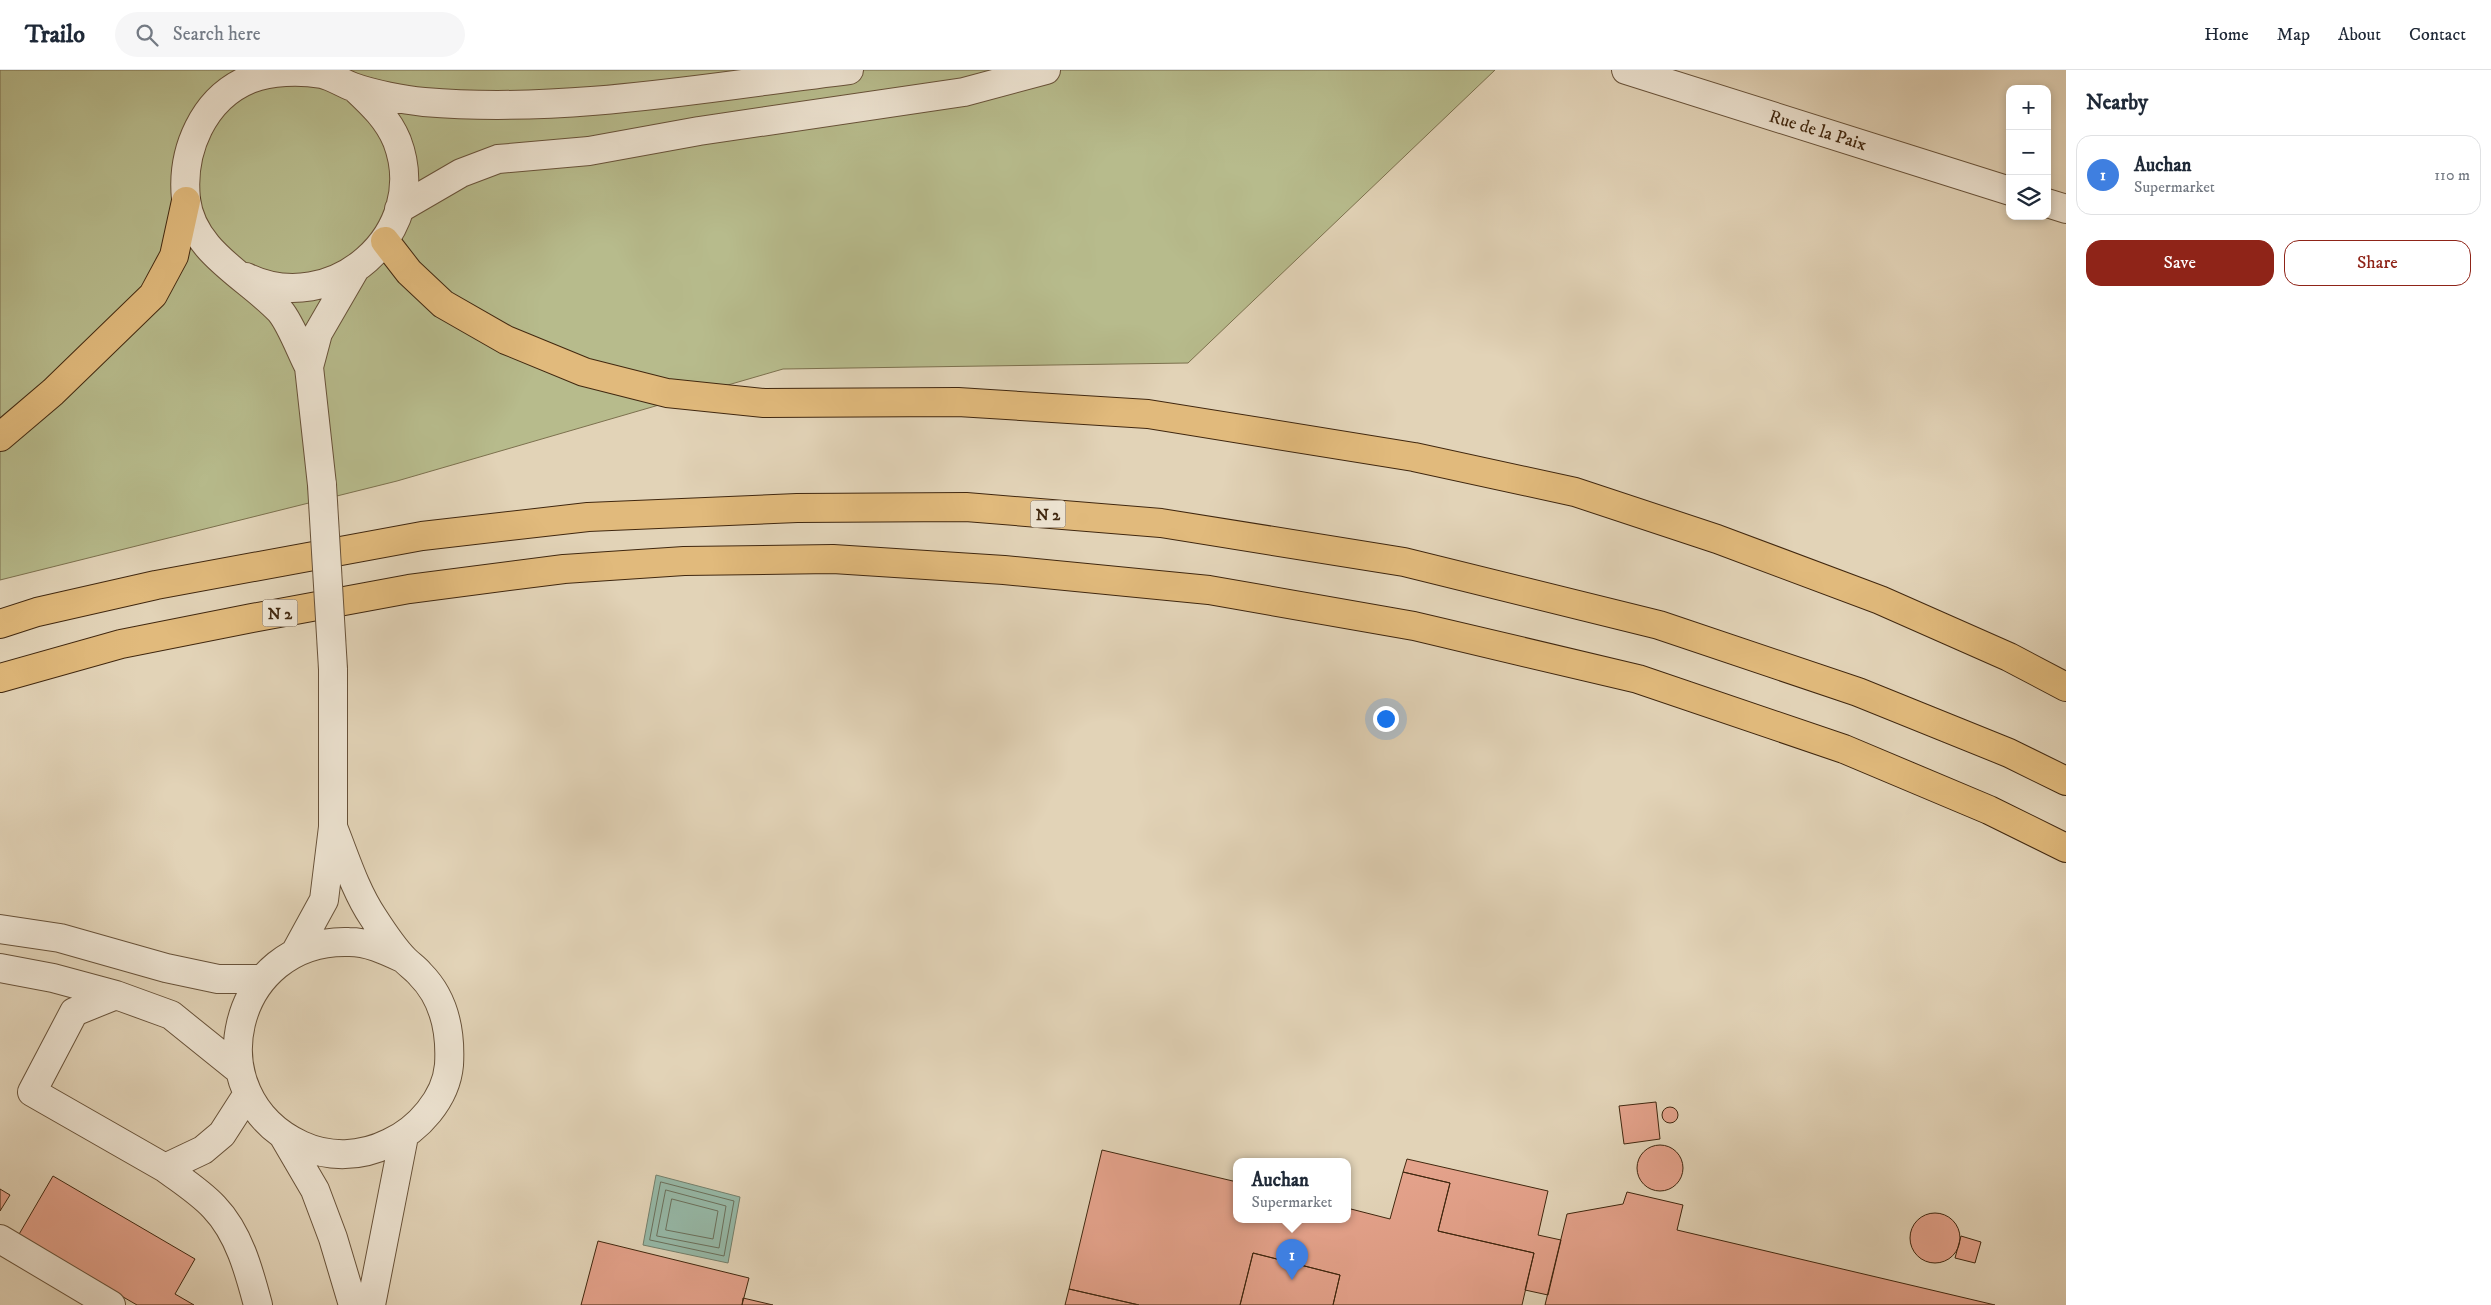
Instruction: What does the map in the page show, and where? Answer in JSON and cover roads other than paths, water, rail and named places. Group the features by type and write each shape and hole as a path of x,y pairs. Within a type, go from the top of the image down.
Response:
{"highway":[{"path":"0,437 53,392 153,295 174,256 186,200"},
{"path":"384,241 409,272 443,304 506,340 584,372 667,393 764,404 958,402 1148,414 1414,457 1575,492 1717,539 1880,600 2009,657 2066,688"},
{"name":"N 2","path":"0,624 37,612 156,584 281,560 431,535 588,516 797,508 966,507 1162,523 1404,562 1659,625 1858,692 2009,753 2066,781"},
{"name":"N 2","path":"0,678 121,644 252,618 409,588 564,569 684,561 833,559 1004,570 1209,590 1414,626 1638,679 1844,749 1990,810 2066,848"}],"street":[{"path":"295,953 324,900 333,827 333,669 322,485 309,367 282,313 210,251 195,228 186,200 185,164 196,129 219,100 249,79 285,70 321,73 355,88 422,102 517,106 656,94 849,70"},
{"path":"399,210 460,173 498,159 589,151 699,131 964,92 1046,70"},
{"name":"Rue de la Paix","path":"1626,70 2006,190"},
{"path":"232,270 261,284 293,289 325,284 354,271 371,257 384,241 399,210 404,175 397,142 380,111 355,88"},
{"path":"2051,204 2066,209"},
{"path":"309,367 318,332 354,271"},
{"path":"333,827 353,878 372,916 404,960"},
{"path":"0,929 60,938 166,968 218,979 262,979"},
{"path":"350,942 378,947 404,960 420,973 434,990 445,1015 450,1042 448,1069 440,1094 425,1117 404,1136 376,1150 344,1155 313,1151 284,1137 263,1119 247,1095 238,1069 237,1037 245,1006 262,979 295,953 322,943 350,942"},
{"path":"0,968 53,978 116,995 171,1014 238,1069"},
{"path":"116,995 74,1012 32,1092 165,1168 213,1206 228,1224 248,1270 258,1305"},
{"path":"165,1168 203,1150 222,1134 247,1095"},
{"path":"371,1305 404,1136"},
{"path":"284,1137 315,1190 333,1238 354,1305"},
{"path":"0,1239 111,1305"}],"water":[{"path":"656,1175 740,1197 728,1263 643,1245"}],"place":[{"name":"Auchan","path":"1292,1280"}]}
